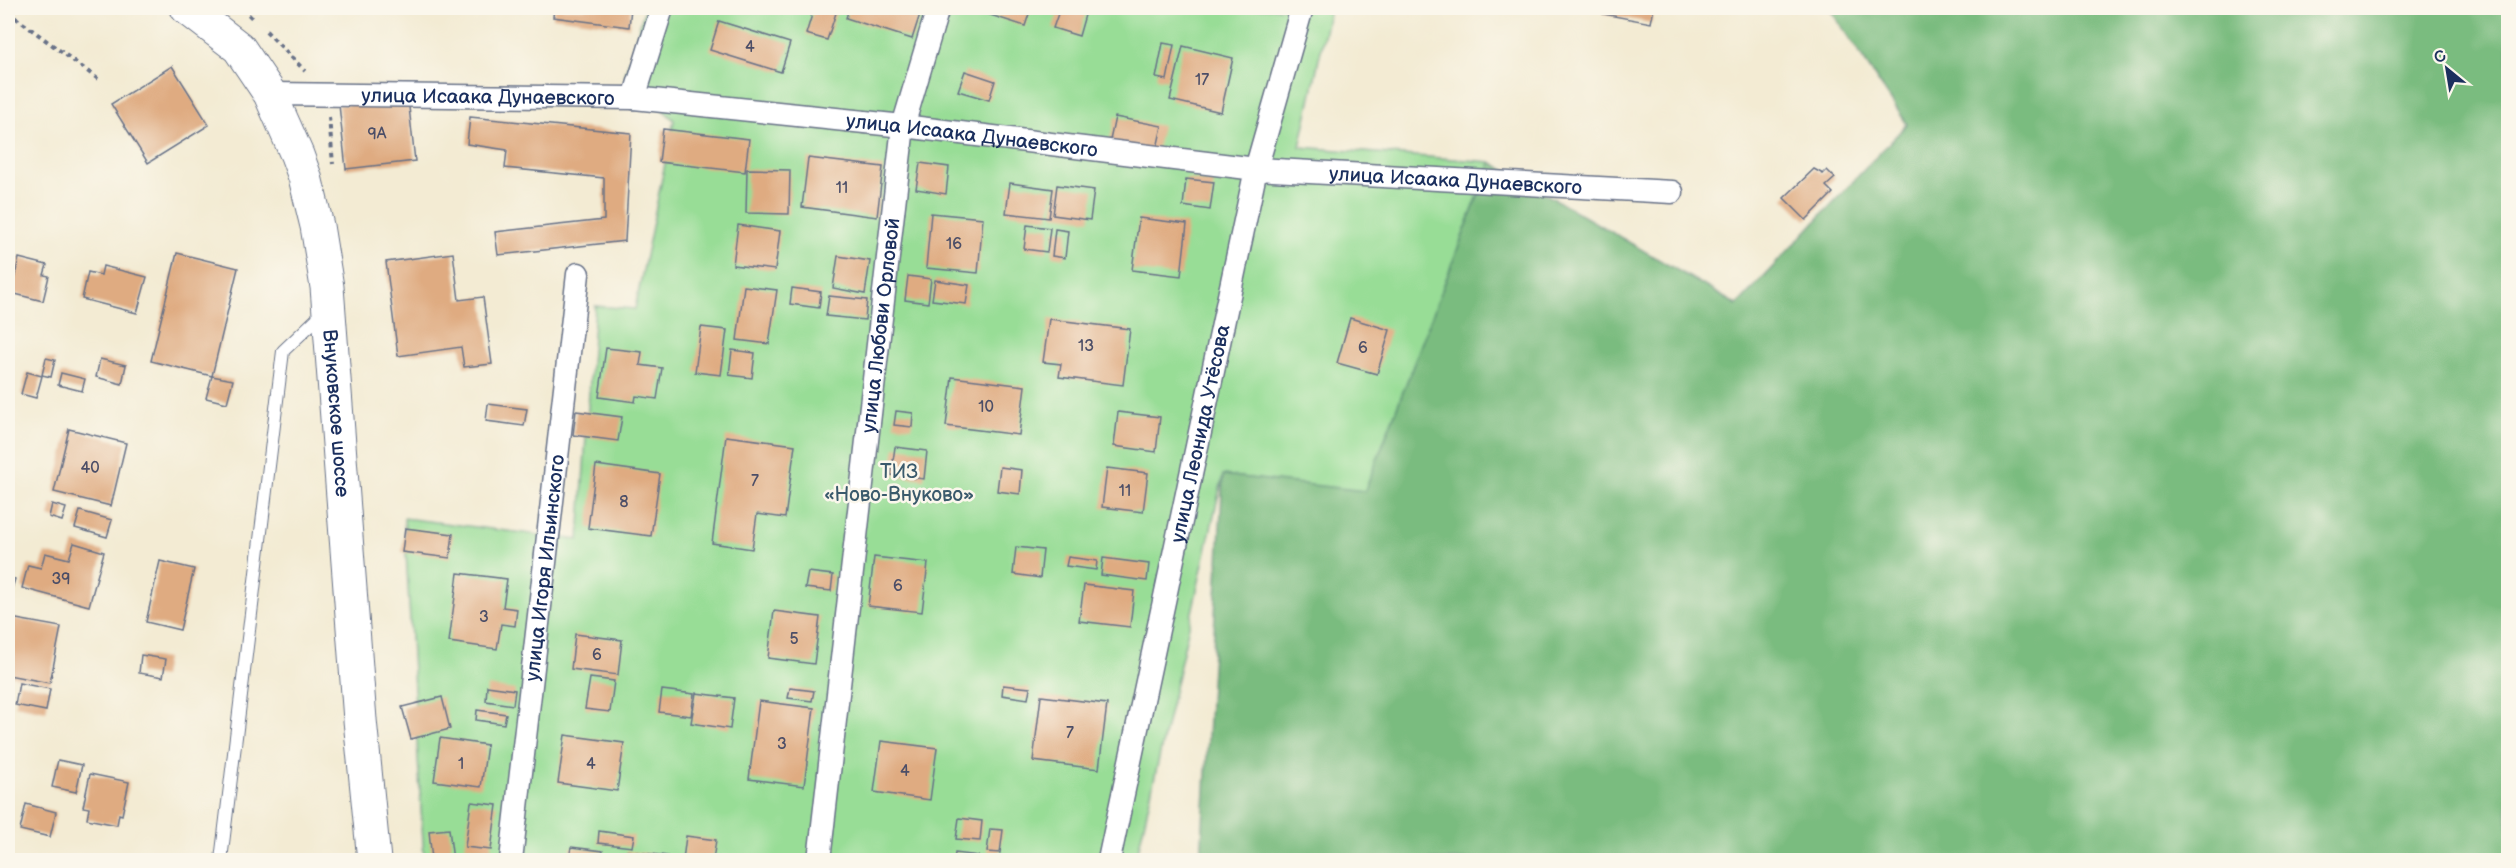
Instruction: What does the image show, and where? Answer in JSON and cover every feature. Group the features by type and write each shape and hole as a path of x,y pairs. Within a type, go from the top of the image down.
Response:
{"main road":[{"name":"Внуковское шоссе","path":"187,8 238,48 270,94 305,177 317,226 329,308 360,720 374,861"}],"street":[{"path":"634,98 662,8"},
{"name":"улица Любови Орловой","path":"819,861 903,126 938,8"},
{"name":"улица Леонида Утёсова","path":"1109,861 1256,169 1302,8"},
{"name":"улица Исаака Дунаевского","path":"270,94 634,98 903,126 1256,169 1672,192"},
{"name":"улица Игоря Ильинского","path":"511,861 578,274"}],"lane":[{"path":"221,861 283,351 329,308"}],"path":[{"path":"8,12 98,79"}],"green space":[{"name":"ТИЗ «Ново-Внуково»","path":"645,8 1330,8 1300,147 1491,162 1365,492 1223,475 1136,860 424,860 404,518 579,540 595,306 635,309 674,120 625,75"},
{"path":"1829,8 2508,8 2508,860 1201,860 1223,475 1365,491 1491,162 1737,305 1907,124"}],"building":[{"path":"554,8 631,8 629,27 553,17"},
{"path":"814,8 837,10 827,40 806,34"},
{"path":"849,8 922,8 912,39 846,18"},
{"path":"986,8 1031,8 1025,26 984,13"},
{"path":"1060,8 1087,8 1079,36 1053,28"},
{"path":"1604,8 1654,8 1651,23 1603,14"},
{"path":"719,21 790,43 781,72 710,50"},
{"path":"1163,43 1174,45 1167,80 1156,78"},
{"path":"1183,46 1233,58 1221,112 1170,100"},
{"path":"172,66 209,125 148,163 111,104"},
{"path":"965,71 995,81 989,100 958,91"},
{"path":"408,98 415,161 346,169 339,105"},
{"path":"470,117 631,133 625,241 498,255 495,232 604,220 604,178 505,168 507,150 467,144"},
{"path":"1115,117 1162,126 1156,153 1109,145"},
{"path":"663,129 749,139 745,172 659,162"},
{"path":"808,158 883,167 877,217 802,207"},
{"path":"920,163 949,167 946,194 916,189"},
{"path":"747,169 790,170 789,214 746,213"},
{"path":"1814,169 1823,174 1827,170 1835,178 1826,186 1833,193 1806,220 1784,198"},
{"path":"1186,179 1214,182 1210,210 1183,206"},
{"path":"1010,183 1053,189 1049,218 1006,213"},
{"path":"1057,185 1094,190 1090,220 1053,215"},
{"path":"931,213 983,218 978,273 926,268"},
{"path":"1139,218 1187,224 1181,276 1132,270"},
{"path":"738,225 780,231 775,270 733,265"},
{"path":"1027,225 1050,228 1047,252 1024,249"},
{"path":"1055,229 1068,231 1065,258 1052,256"},
{"path":"177,253 238,268 212,376 151,361"},
{"path":"453,253 459,300 483,297 492,364 464,367 461,347 398,356 386,262"},
{"path":"838,256 870,261 865,294 833,288"},
{"path":"19,258 47,265 44,275 49,276 43,301 11,293"},
{"path":"103,266 147,277 137,313 82,299 88,272 101,275"},
{"path":"908,276 931,279 928,303 905,300"},
{"path":"935,280 969,285 966,304 932,300"},
{"path":"744,286 777,290 769,344 737,340"},
{"path":"792,288 821,292 819,308 790,304"},
{"path":"829,296 867,300 865,320 826,316"},
{"path":"1350,318 1390,330 1377,374 1337,363"},
{"path":"1049,319 1130,329 1123,385 1059,377 1061,364 1043,362"},
{"path":"701,327 727,330 721,375 695,372"},
{"path":"606,348 642,352 640,365 662,368 657,399 636,396 635,402 599,397"},
{"path":"732,350 755,353 752,378 729,375"},
{"path":"46,358 55,360 51,377 42,375"},
{"path":"100,359 126,365 122,384 96,377"},
{"path":"27,372 42,376 36,398 21,394"},
{"path":"61,373 85,379 82,391 58,385"},
{"path":"212,376 233,380 227,403 206,398"},
{"path":"952,377 1025,386 1019,435 946,426"},
{"path":"488,404 527,409 524,426 486,421"},
{"path":"576,411 622,417 618,441 573,435"},
{"path":"896,411 913,413 912,427 894,425"},
{"path":"1118,412 1160,417 1156,452 1114,446"},
{"path":"69,429 126,443 111,506 54,492"},
{"path":"726,436 795,445 785,518 757,514 752,549 712,543"},
{"path":"895,447 927,451 924,479 891,475"},
{"path":"596,465 660,474 651,536 588,528"},
{"path":"1000,467 1022,470 1020,494 997,491"},
{"path":"1107,468 1148,473 1143,512 1102,507"},
{"path":"52,504 66,508 62,521 49,517"},
{"path":"80,511 112,520 107,537 75,528"},
{"path":"405,528 453,534 450,558 402,552"},
{"path":"74,543 104,552 89,606 22,588 28,565 41,568 45,553 69,559"},
{"path":"1016,547 1043,550 1040,578 1013,574"},
{"path":"874,557 928,563 922,612 868,606"},
{"path":"1068,557 1097,561 1096,570 1066,566"},
{"path":"1103,558 1149,564 1147,581 1101,575"},
{"path":"160,561 194,569 180,630 146,622"},
{"path":"808,572 833,575 831,591 805,588"},
{"path":"458,573 507,579 503,607 517,609 515,626 501,624 497,649 449,642"},
{"path":"8,577 15,579 8,602"},
{"path":"1084,585 1134,591 1130,627 1079,621"},
{"path":"774,611 820,617 814,664 768,658"},
{"path":"11,618 61,627 50,683 8,675 8,634"},
{"path":"575,634 622,640 618,675 571,669"},
{"path":"141,655 166,659 163,677 139,673"},
{"path":"590,678 614,681 610,712 585,709"},
{"path":"19,683 50,689 46,711 15,705"},
{"path":"1003,685 1030,688 1028,699 1002,695"},
{"path":"487,686 515,690 513,705 486,701"},
{"path":"790,688 814,691 812,701 788,698"},
{"path":"662,690 694,694 691,716 659,712"},
{"path":"696,693 734,698 730,729 691,723"},
{"path":"1041,696 1107,704 1099,769 1033,761"},
{"path":"442,697 450,729 411,739 402,707"},
{"path":"759,701 814,708 804,786 749,779"},
{"path":"477,710 506,714 504,724 476,720"},
{"path":"565,735 624,743 617,791 558,783"},
{"path":"440,738 487,745 481,787 434,781"},
{"path":"881,741 937,748 930,800 874,792"},
{"path":"58,760 82,765 76,792 52,787"},
{"path":"90,774 129,782 122,815 119,814 117,825 87,819 89,808 83,807"},
{"path":"471,802 497,805 491,850 465,847"},
{"path":"26,804 56,812 50,837 20,830"},
{"path":"959,818 982,821 980,841 956,839"},
{"path":"449,829 453,860 432,860 429,831"},
{"path":"990,829 1003,830 1000,853 987,852"},
{"path":"599,831 634,836 632,847 598,843"},
{"path":"686,836 716,840 713,860 683,860"},
{"path":"571,847 603,851 602,860 569,860"},
{"path":"627,851 667,856 667,860 626,860"},
{"path":"955,853 978,856 977,860 954,860"},
{"path":"1016,855 1048,859 1048,860 1015,860"}]}
